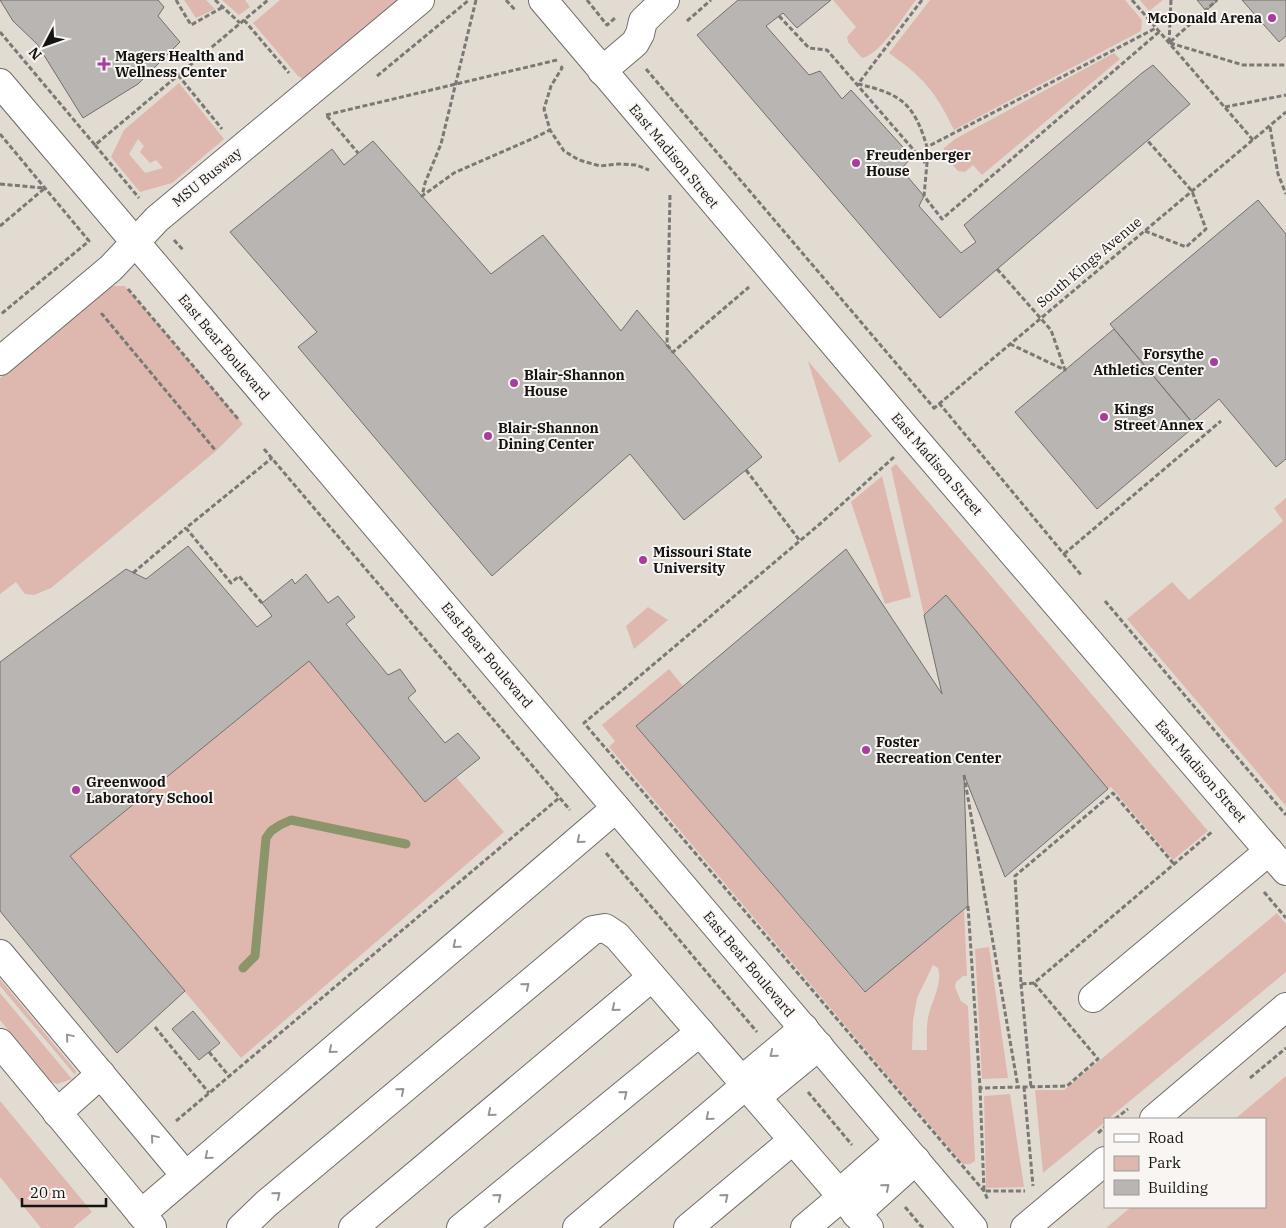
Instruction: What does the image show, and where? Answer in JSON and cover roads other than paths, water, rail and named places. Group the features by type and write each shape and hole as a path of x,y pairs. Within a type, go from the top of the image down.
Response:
{"street":[{"name":"MSU Busway","path":"0,361 111,268 157,219 420,0"},
{"path":"543,0 596,64 635,43 640,34 643,21 665,0"},
{"name":"East Madison Street","path":"596,64 903,443 1277,861"},
{"name":"East Bear Boulevard","path":"0,83 908,1151 982,1218"},
{"path":"0,1043 147,1221 185,1175 616,808"},
{"path":"1092,998 1246,870 1277,861"},
{"path":"241,1228 274,1198 593,930 605,928 617,936 855,1212"},
{"path":"0,954 185,1175"},
{"path":"353,1228 652,976"},
{"path":"1155,1118 1286,1007"},
{"path":"461,1228 700,1032"},
{"path":"577,1228 811,1037"},
{"path":"57,1113 101,1074"},
{"path":"688,1228 793,1140"},
{"path":"805,1228 855,1212 908,1151"},
{"path":"1025,1228 1104,1162"}],"waterway":[{"path":"243,968 255,956 266,838 271,831 291,820 406,844"}],"place":[{"name":"McDonald Arena","path":"1272,18"},
{"name":"Magers Health and Wellness Center","path":"104,64"},
{"name":"Freudenberger House","path":"856,163"},
{"name":"Forsythe Athletics Center","path":"1214,362"},
{"name":"Blair-Shannon House","path":"514,383"},
{"name":"Kings Street Annex","path":"1104,417"},
{"name":"Blair-Shannon Dining Center","path":"488,436"},
{"name":"Missouri State University","path":"643,560"},
{"name":"Foster Recreation Center","path":"866,750"},
{"name":"Greenwood Laboratory School","path":"76,790"}]}
